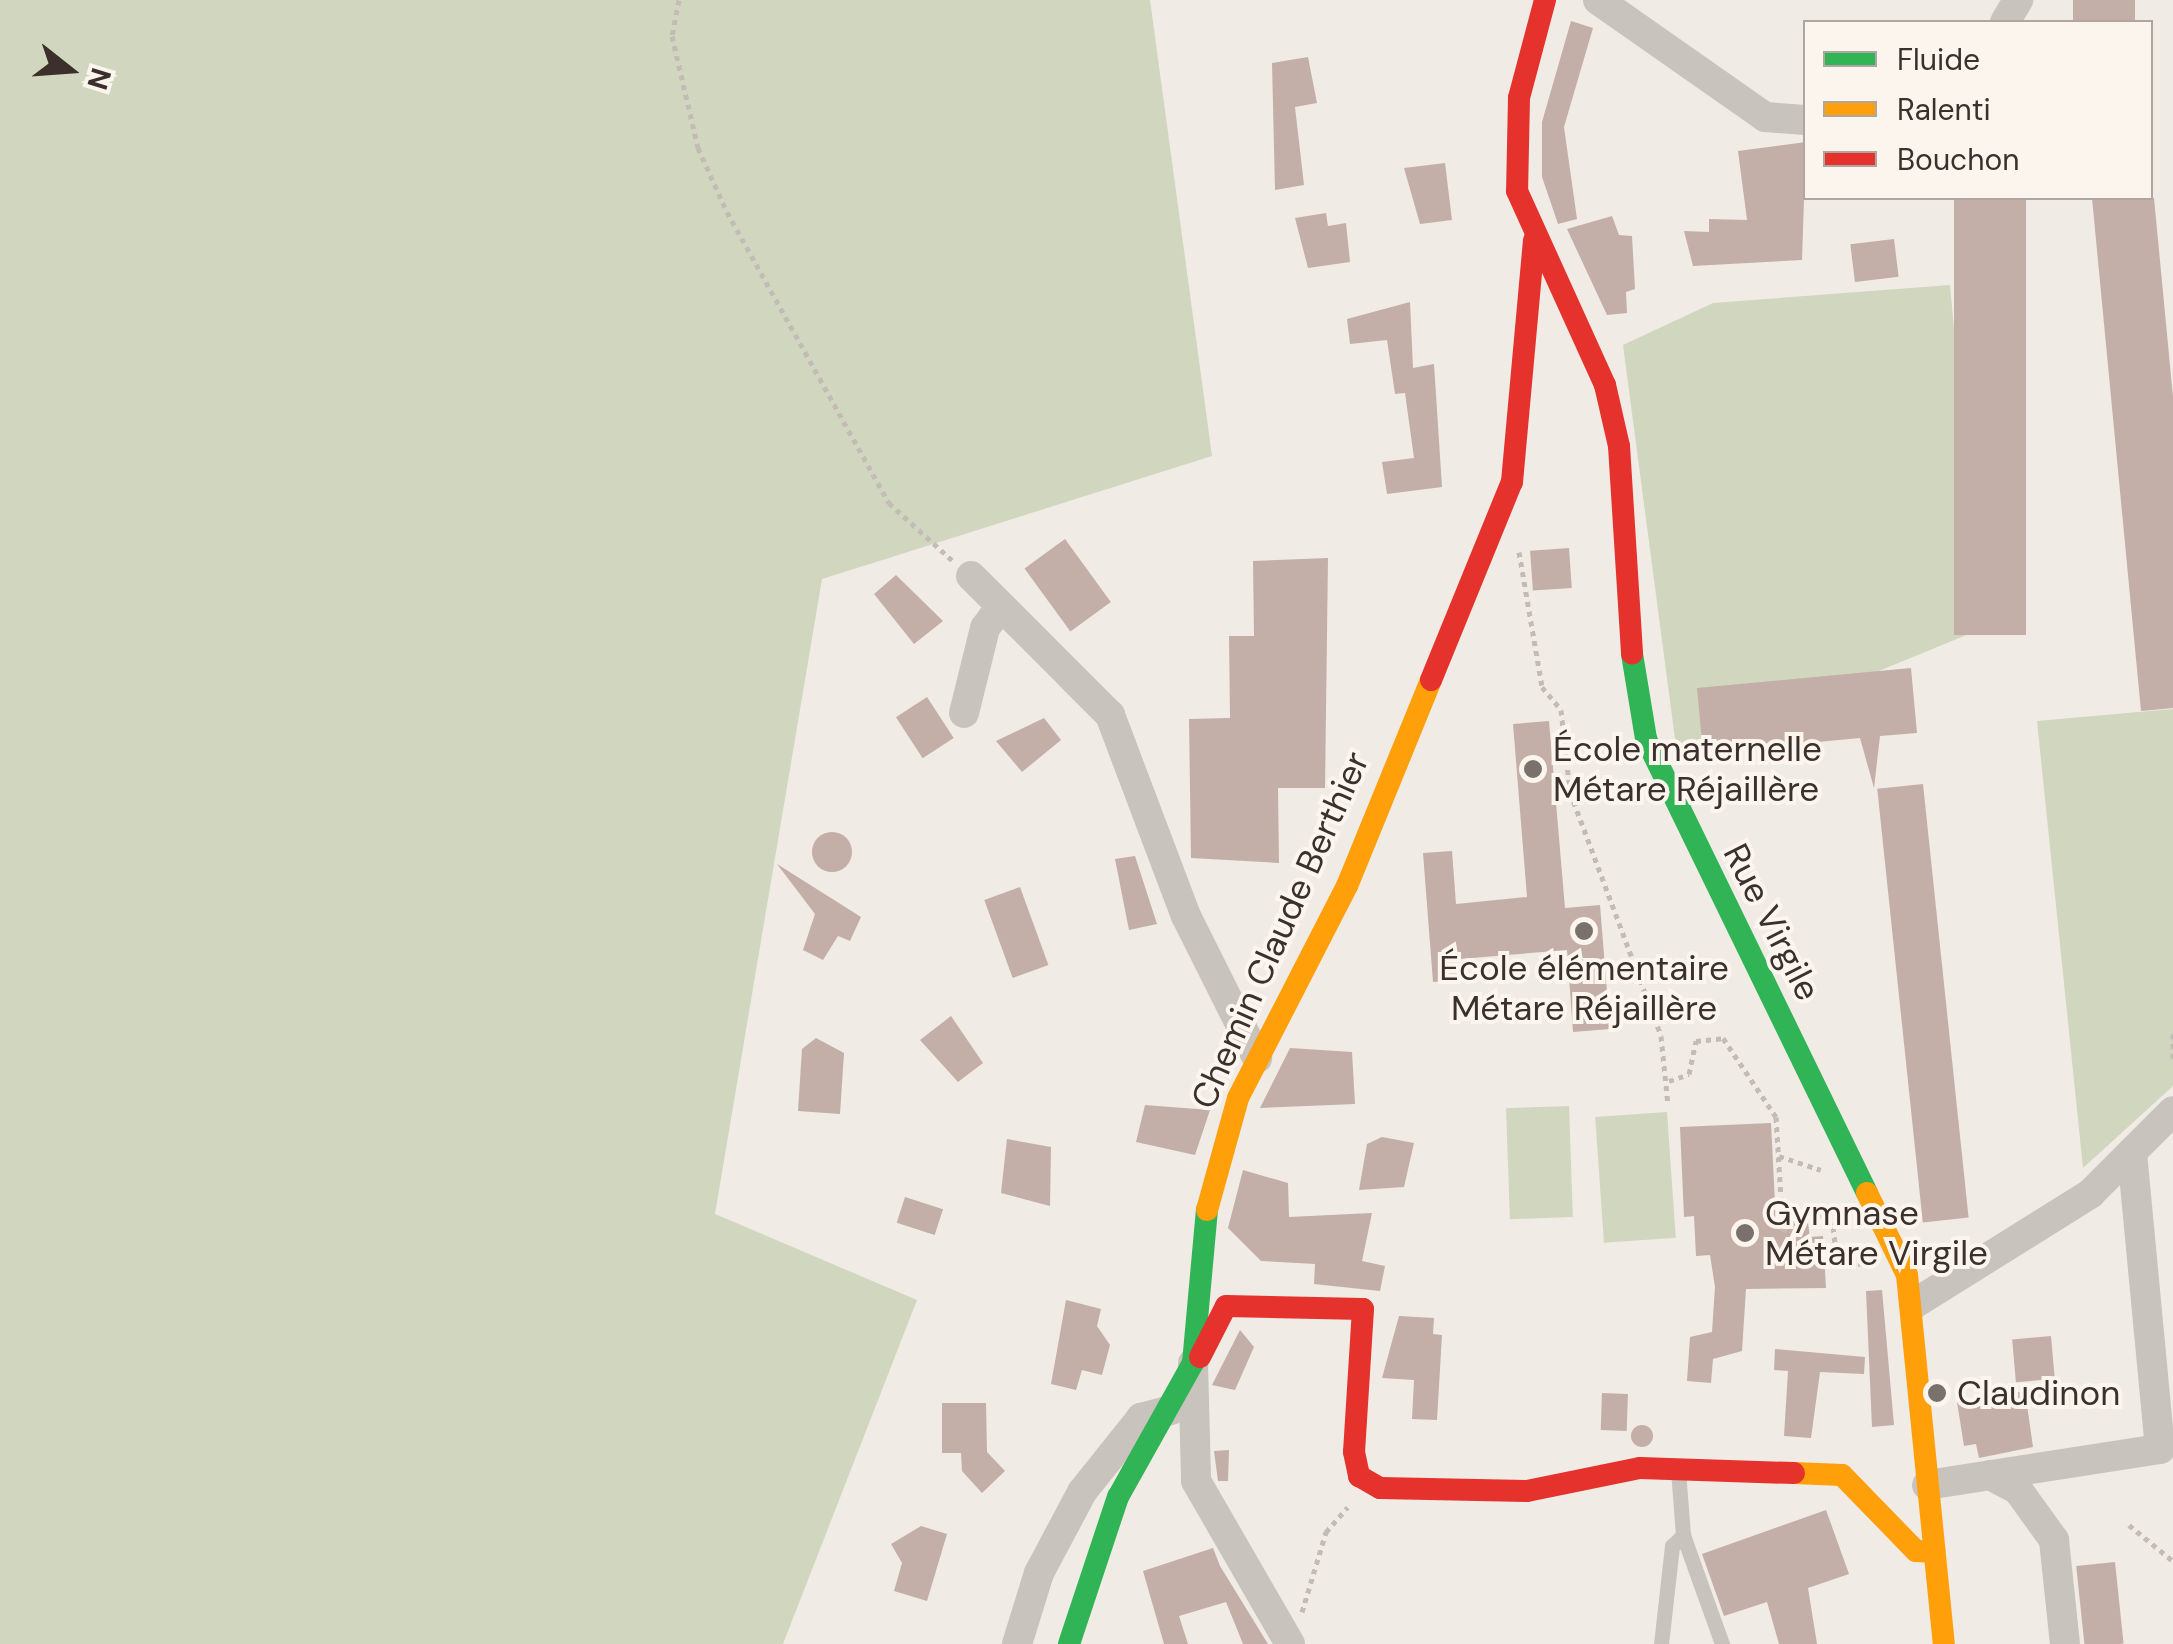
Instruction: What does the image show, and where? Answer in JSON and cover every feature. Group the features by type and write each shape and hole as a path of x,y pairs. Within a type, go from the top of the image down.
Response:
{"street":[{"name":"Rue Virgile","path":"1546,0 1512,149 1534,240 1605,385 1620,446 1633,678 1646,738 1896,1243 1914,1304 1944,1644"},
{"path":"1598,0 1731,97 1765,117 1803,120"},
{"name":"Chemin Claude Berthier","path":"1068,1644 1118,1497 1171,1410 1193,1363 1206,1213 1257,1058 1347,886 1512,482 1534,240"},
{"path":"971,576 1110,715 1186,916 1257,1058"},
{"path":"964,712 1000,606"},
{"path":"1914,1304 2054,1220 2173,1111"},
{"path":"1928,1485 2160,1449 2132,1152"},
{"path":"1294,1636 1196,1481 1193,1363 1226,1306 1363,1309 1360,1476 1380,1488 1527,1491 1678,1470 1842,1475 1916,1551 1934,1552"},
{"path":"1017,1644 1039,1573 1082,1492 1141,1418 1171,1410"},
{"path":"1990,1475 2018,1490 2054,1540 2065,1644"}],"lane":[{"path":"1678,1470 1683,1535 1722,1644"},
{"path":"1660,1644 1672,1546 1683,1535"}],"path":[{"path":"679,0 672,36 698,148 727,212 888,503 971,576"},
{"path":"1517,539 1542,687 1561,710 1570,792 1661,1036 1669,1081 1668,1105"},
{"path":"2173,1034 2173,1062"},
{"path":"1669,1081 1690,1074 1696,1041 1723,1038 1776,1117 1784,1231 1798,1215 1820,1215 1844,1268 1896,1243"},
{"path":"1294,1636 1326,1532 1341,1525 1360,1476"},
{"path":"2129,1526 2173,1562"}],"green space":[{"path":"0,0 1150,0 1212,456 822,579 715,1214 917,1300 783,1644 0,1644"},
{"path":"1950,285 1981,629 1677,754 1623,345 1713,303"},
{"path":"2173,709 2173,1086 2083,1168 2037,721"},
{"path":"1569,1106 1573,1217 1510,1219 1506,1108"},
{"path":"1667,1112 1676,1238 1604,1243 1595,1117"}],"building":[{"path":"2073,0 2135,0 2135,20 2073,20"},
{"path":"1571,21 1593,28 1564,127 1577,219 1558,224 1542,177 1542,122"},
{"path":"1308,57 1317,103 1295,107 1304,185 1275,190 1272,63"},
{"path":"1803,142 1802,260 1693,266 1684,231 1709,232 1709,219 1747,220 1738,151"},
{"path":"1445,163 1452,220 1420,224 1404,168"},
{"path":"2154,198 2173,397 2173,708 2141,711 2092,200"},
{"path":"1954,200 2026,200 2026,635 1954,635"},
{"path":"1326,213 1328,226 1346,223 1350,262 1308,268 1295,218"},
{"path":"1612,216 1619,235 1632,236 1635,289 1626,292 1627,313 1607,315 1567,229"},
{"path":"1894,239 1899,277 1855,282 1850,244"},
{"path":"1410,302 1413,368 1434,364 1442,487 1387,494 1382,462 1414,458 1405,393 1395,394 1387,340 1350,344 1347,319"},
{"path":"1065,539 1111,602 1070,631 1025,568"},
{"path":"1569,548 1572,588 1533,591 1530,551"},
{"path":"1328,558 1325,788 1278,788 1279,863 1191,858 1189,719 1230,718 1229,636 1254,636 1253,561"},
{"path":"896,575 943,621 914,644 874,594"},
{"path":"1911,668 1917,733 1880,736 1874,788 1860,738 1703,753 1697,688"},
{"path":"927,697 954,738 923,758 896,717"},
{"path":"1044,718 1061,740 1022,772 996,741"},
{"path":"1549,721 1565,908 1600,905 1610,1029 1573,1032 1567,950 1460,959 1462,980 1433,982 1423,853 1452,851 1456,904 1527,897 1513,724"},
{"path":"1923,784 1969,1218 1923,1222 1877,789"},
{"path":"832,832 846,838 852,852 846,866 832,872 818,866 812,852 818,838"},
{"path":"1135,856 1157,924 1129,930 1115,859"},
{"path":"777,864 861,917 850,941 838,936 823,960 803,950 815,914"},
{"path":"1020,887 1048,965 1013,978 984,900"},
{"path":"951,1016 983,1063 958,1082 920,1040"},
{"path":"816,1038 844,1053 840,1114 798,1111 802,1049"},
{"path":"1290,1048 1352,1052 1355,1104 1260,1108"},
{"path":"1145,1105 1210,1110 1195,1155 1136,1142"},
{"path":"1771,1123 1776,1224 1808,1223 1810,1237 1823,1236 1826,1288 1746,1289 1742,1351 1713,1359 1711,1383 1687,1381 1690,1337 1712,1332 1715,1287 1710,1255 1696,1256 1694,1216 1684,1217 1680,1127"},
{"path":"1382,1137 1414,1143 1404,1187 1359,1190 1367,1144"},
{"path":"1007,1139 1051,1147 1050,1206 1001,1193"},
{"path":"1243,1170 1288,1183 1289,1217 1372,1213 1362,1261 1385,1266 1380,1291 1314,1284 1315,1264 1261,1261 1228,1228"},
{"path":"905,1197 943,1209 935,1235 897,1223"},
{"path":"1882,1290 1894,1425 1872,1427 1866,1291"},
{"path":"1066,1300 1101,1309 1097,1326 1110,1345 1102,1375 1082,1370 1076,1390 1051,1384"},
{"path":"1399,1316 1434,1318 1433,1334 1442,1335 1437,1420 1412,1419 1414,1380 1382,1378"},
{"path":"1240,1330 1254,1347 1235,1390 1212,1385"},
{"path":"2051,1336 2055,1379 2016,1382 2012,1339"},
{"path":"1775,1349 1865,1357 1864,1374 1820,1372 1811,1438 1784,1436 1788,1371 1774,1370"},
{"path":"2025,1391 2033,1447 1979,1458 1976,1444 1964,1446 1957,1402"},
{"path":"1602,1393 1628,1394 1627,1431 1601,1430"},
{"path":"942,1403 986,1403 987,1452 1005,1471 982,1493 962,1471 961,1453 942,1453"},
{"path":"1642,1425 1650,1428 1650,1444 1642,1447 1634,1444 1631,1436 1634,1428"},
{"path":"1229,1450 1228,1481 1218,1481 1214,1451"},
{"path":"1826,1510 1849,1574 1808,1588 1817,1644 1779,1644 1767,1602 1724,1616 1702,1554"},
{"path":"921,1526 947,1534 927,1601 894,1591 902,1563 891,1544"},
{"path":"1213,1548 1268,1644 1243,1644 1226,1602 1179,1616 1188,1644 1164,1644 1143,1571"},
{"path":"2115,1562 2124,1644 2084,1644 2076,1566"}],"traffic: fast":[{"path":"1632,654 1646,739 1867,1193"},
{"path":"1069,1644 1118,1497 1193,1363 1207,1210"}],"traffic: slow":[{"path":"1207,1210 1238,1098 1347,886 1431,680"},
{"path":"1867,1193 1907,1275 1944,1644"},
{"path":"1794,1473 1842,1475 1916,1551 1934,1552"}],"traffic: jam":[{"path":"1545,0 1519,98 1517,191 1605,385 1619,446 1632,654"},
{"path":"1431,680 1512,482 1534,240"},
{"path":"1200,1357 1226,1306 1363,1309 1354,1452 1359,1476 1380,1488 1527,1491 1640,1468 1794,1473"}],"place":[{"name":"École maternelle Métare Réjaillère","path":"1533,769"},
{"name":"École élémentaire Métare Réjaillère","path":"1584,931"},
{"name":"Gymnase Métare Virgile","path":"1745,1233"},
{"name":"Claudinon","path":"1937,1393"}]}
